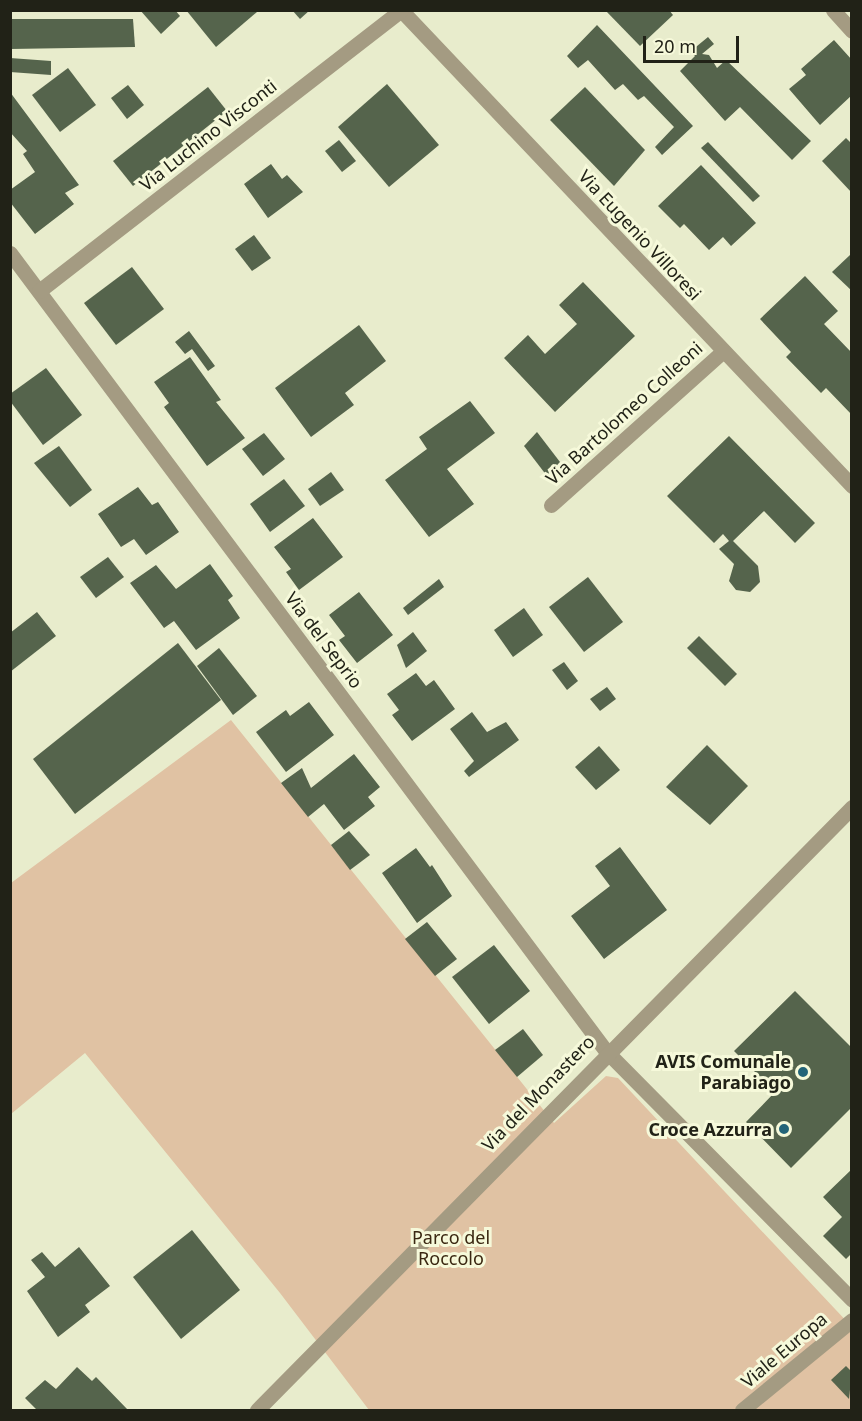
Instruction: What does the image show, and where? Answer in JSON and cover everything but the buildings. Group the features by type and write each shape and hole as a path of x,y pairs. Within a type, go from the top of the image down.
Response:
{"street":[{"name":"Via Luchino Visconti","path":"39,291 401,10"},
{"name":"Via Eugenio Villoresi","path":"401,10 852,486"},
{"path":"833,10 852,31"},
{"name":"Via del Seprio","path":"10,253 606,1051 852,1300"},
{"name":"Via Bartolomeo Colleoni","path":"551,505 723,351"},
{"name":"Via del Monastero","path":"257,1410 606,1051 852,807"},
{"name":"Viale Europa","path":"742,1410 852,1320"}],"green space":[{"name":"Parco del Roccolo","path":"231,720 554,1123 606,1076 618,1078 851,1326 851,1410 369,1410 280,1293 85,1053 11,1114 11,883"}],"place":[{"name":"AVIS Comunale Parabiago","path":"803,1072"},
{"name":"Croce Azzurra","path":"784,1129"}]}
